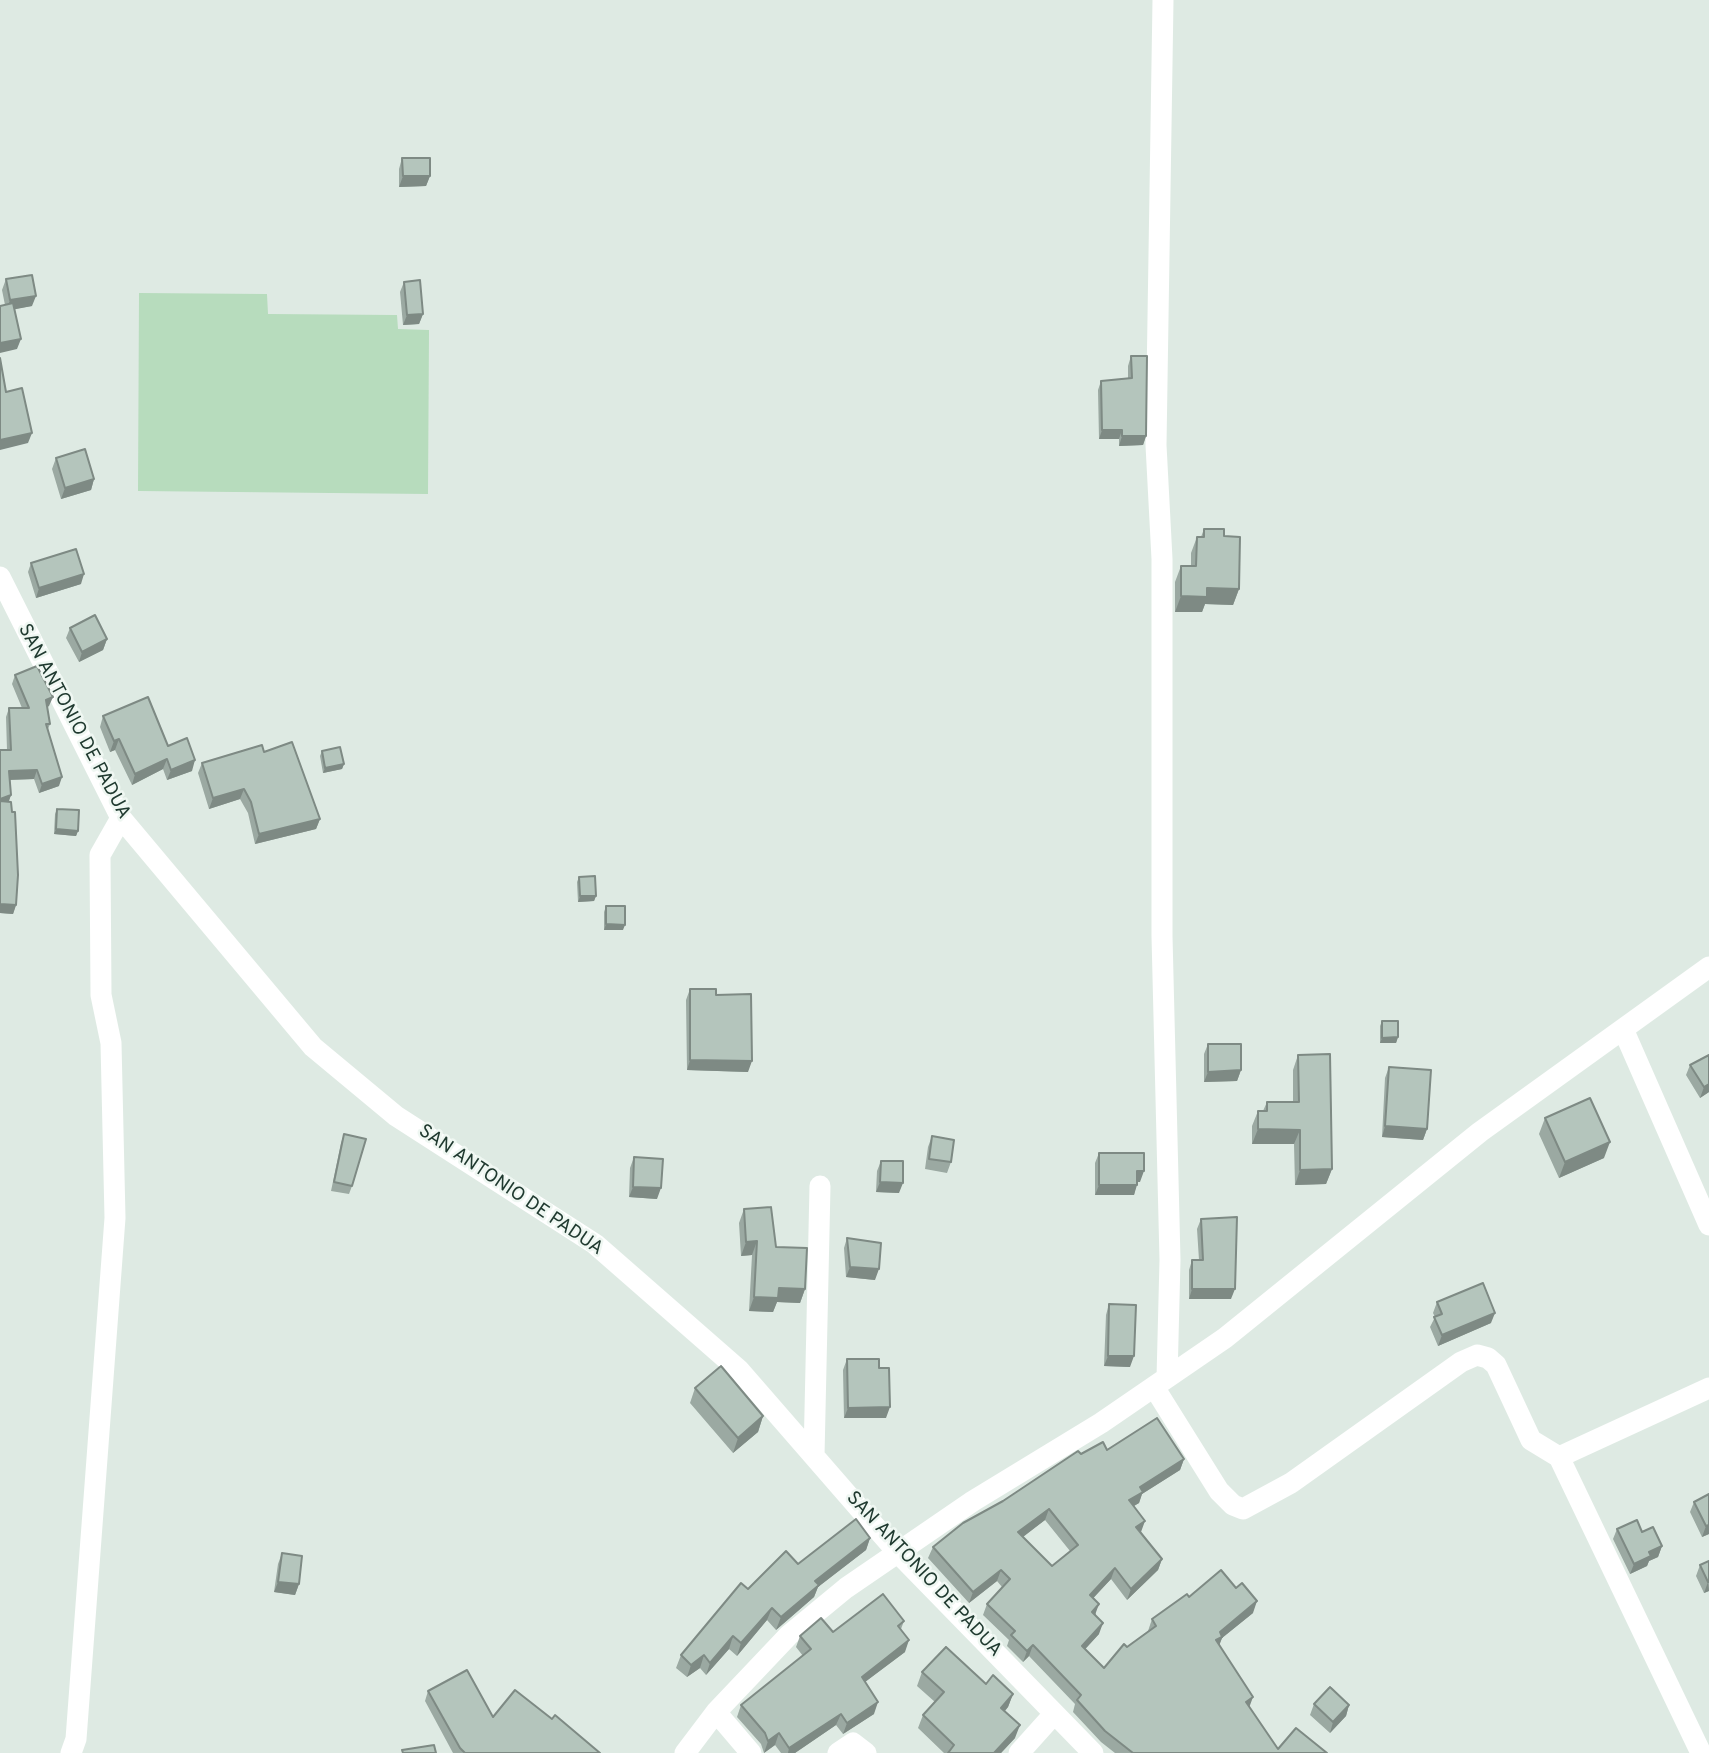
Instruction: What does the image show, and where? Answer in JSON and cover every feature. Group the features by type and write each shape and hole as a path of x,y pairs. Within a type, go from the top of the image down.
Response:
{"street":[{"path":"1163,0 1156,445 1162,559 1162,936 1170,1260 1160,1382 1219,1491 1233,1505 1243,1509 1291,1483 1461,1362 1478,1355 1488,1358 1496,1365 1531,1440 1559,1457 1700,1753"},
{"name":"SAN ANTONIO DE PADUA","path":"0,578 121,818 313,1047 396,1115 595,1244 739,1370 899,1554 1021,1676 1093,1753"},
{"path":"71,1753 76,1739 115,1218 111,1043 101,995 100,855 121,818"},
{"path":"685,1753 716,1712 789,1635 846,1588 973,1501 1101,1423 1225,1338 1480,1132 1709,967"},
{"path":"1623,1029 1709,1225"},
{"path":"814,1456 820,1186"},
{"path":"1559,1457 1709,1388"},
{"path":"716,1712 751,1753"},
{"path":"1019,1753 1054,1714"},
{"path":"838,1753 853,1742 866,1753"}],"green space":[{"path":"139,293 267,294 268,314 397,315 398,329 429,330 428,494 138,491"}],"building":[{"path":"402,158 430,158 430,176 403,176"},
{"path":"32,275 36,296 10,300 6,279"},
{"path":"420,280 423,314 407,315 404,282"},
{"path":"13,303 21,339 0,343 0,306"},
{"path":"1131,356 1147,356 1146,436 1122,436 1122,430 1102,430 1101,381 1132,378"},
{"path":"0,358 6,392 22,388 32,433 0,440"},
{"path":"85,449 94,479 65,488 56,458"},
{"path":"1204,529 1224,529 1224,536 1240,537 1239,589 1207,588 1207,597 1181,596 1181,566 1196,566 1197,537 1204,537"},
{"path":"76,549 84,574 39,588 31,563"},
{"path":"95,615 107,639 82,652 70,628"},
{"path":"37,666 53,697 46,700 50,724 46,724 62,777 42,784 37,770 9,771 11,795 0,799 0,750 11,750 9,708 29,708 15,675"},
{"path":"148,697 168,746 187,738 195,760 171,770 167,759 135,774 119,739 114,741 103,716"},
{"path":"292,742 320,819 259,834 251,802 244,789 213,798 202,763 262,745 264,752"},
{"path":"340,747 344,764 325,768 322,751"},
{"path":"0,801 11,802 12,812 15,812 18,875 16,905 0,904"},
{"path":"57,809 79,810 78,831 56,829"},
{"path":"595,876 596,896 580,896 579,877"},
{"path":"606,906 625,906 625,925 606,924"},
{"path":"690,989 716,989 716,995 751,994 752,1061 690,1060"},
{"path":"1382,1021 1398,1021 1398,1037 1382,1038"},
{"path":"1208,1044 1241,1044 1241,1070 1208,1072"},
{"path":"1330,1054 1332,1169 1300,1170 1300,1130 1258,1129 1258,1111 1267,1111 1267,1102 1299,1102 1298,1055"},
{"path":"1709,1055 1709,1084 1704,1087 1690,1065"},
{"path":"1389,1067 1431,1070 1427,1129 1385,1126"},
{"path":"1590,1098 1610,1142 1565,1162 1545,1118"},
{"path":"344,1134 366,1139 352,1186 334,1182"},
{"path":"932,1136 954,1140 951,1162 929,1159"},
{"path":"1099,1153 1144,1153 1144,1171 1137,1171 1137,1185 1099,1185"},
{"path":"634,1157 663,1159 661,1188 633,1187"},
{"path":"881,1161 903,1161 903,1183 880,1182"},
{"path":"771,1207 776,1247 807,1248 805,1289 779,1288 778,1298 754,1297 757,1241 746,1242 744,1209"},
{"path":"1237,1217 1235,1289 1192,1289 1192,1260 1203,1260 1201,1219"},
{"path":"847,1238 881,1243 879,1269 850,1267"},
{"path":"1483,1283 1495,1313 1442,1335 1434,1317 1442,1314 1437,1302"},
{"path":"1109,1304 1136,1305 1134,1356 1108,1356"},
{"path":"847,1359 879,1359 879,1368 889,1368 890,1407 848,1408"},
{"path":"721,1366 763,1416 738,1438 695,1388"},
{"path":"1157,1418 1184,1459 1140,1487 1143,1492 1129,1500 1145,1521 1136,1527 1162,1559 1131,1589 1115,1568 1090,1595 1099,1604 1092,1612 1103,1623 1082,1646 1104,1668 1124,1644 1127,1647 1156,1626 1152,1619 1187,1594 1189,1597 1221,1570 1236,1588 1242,1583 1257,1601 1220,1632 1222,1637 1216,1640 1253,1697 1246,1702 1278,1749 1296,1728 1327,1753 1133,1753 1105,1731 1077,1700 1081,1695 1033,1645 1027,1651 1011,1635 1015,1631 987,1604 1010,1579 1001,1570 973,1592 933,1547 963,1523 1003,1501 1078,1451 1081,1454 1103,1442 1107,1450","holes":["1049,1509 1078,1545 1052,1566 1018,1532"]},
{"path":"1709,1494 1709,1525 1706,1526 1694,1502"},
{"path":"856,1519 870,1538 815,1581 819,1585 781,1617 772,1608 741,1643 733,1636 710,1663 704,1655 691,1665 681,1655 741,1583 748,1589 786,1551 798,1564"},
{"path":"1637,1520 1642,1532 1653,1527 1662,1546 1649,1552 1651,1556 1634,1564 1617,1529"},
{"path":"282,1553 302,1556 299,1584 278,1582"},
{"path":"1709,1561 1709,1582 1708,1582 1700,1565"},
{"path":"883,1594 904,1621 898,1626 909,1640 862,1677 878,1702 847,1723 841,1714 789,1748 779,1733 768,1741 765,1733 741,1705 811,1649 800,1636 821,1618 833,1632"},
{"path":"946,1647 986,1684 993,1675 1013,1694 1001,1708 1020,1725 994,1753 948,1753 954,1745 923,1715 944,1692 922,1672"},
{"path":"467,1670 493,1717 515,1690 552,1719 555,1715 600,1753 465,1753 428,1691"},
{"path":"1330,1687 1349,1705 1333,1722 1314,1704"},
{"path":"434,1745 436,1753 403,1753 402,1750"}]}
